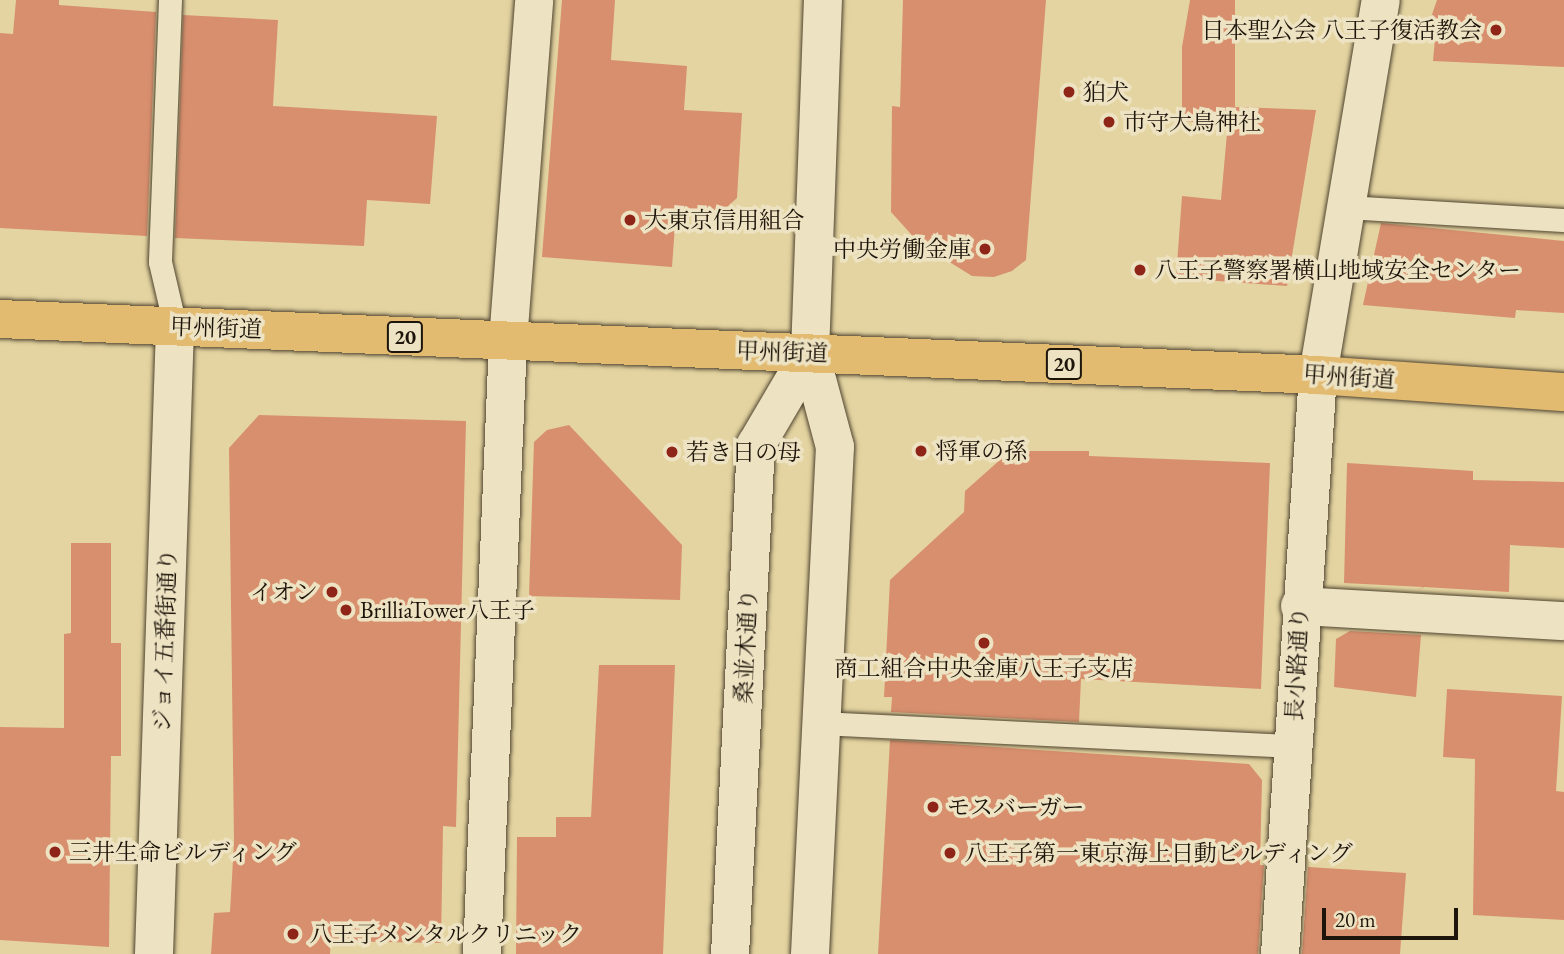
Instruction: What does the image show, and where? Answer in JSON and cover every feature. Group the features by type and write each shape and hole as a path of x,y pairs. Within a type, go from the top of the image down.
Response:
{"highway":[{"name":"甲州街道","path":"0,319 1318,374 1564,392"}],"street":[{"path":"482,954 508,341 534,0"},
{"name":"桑並木通り","path":"810,954 835,447 810,354 823,0"},
{"name":"長小路通り","path":"1280,954 1300,606 1318,374 1381,0"},
{"name":"ジョイ五番街通り","path":"154,954 175,326"},
{"name":"桑並木通り","path":"730,954 756,445 810,354"},
{"path":"1300,606 1564,621"}],"lane":[{"path":"170,0 160,262 175,326"},
{"path":"1345,207 1564,220"},
{"path":"821,723 1292,746"}],"building":[{"path":"16,0 59,0 59,5 156,12 147,236 0,228 0,33 13,34"},
{"path":"562,0 615,0 611,60 687,66 684,110 742,113 737,198 719,214 676,212 672,267 542,257"},
{"path":"903,0 1046,0 1026,260 1012,271 994,277 972,276 919,243 891,212 892,106 900,107"},
{"path":"1190,0 1235,0 1235,107 1316,110 1287,286 1176,278 1182,196 1221,200 1228,122 1182,122 1182,47"},
{"name":"日本聖公会 八王子復活教会","path":"1437,0 1564,0 1564,67 1433,61 1435,39 1428,26"},
{"path":"183,15 278,20 273,106 437,116 430,204 367,200 364,246 175,238"},
{"path":"1381,223 1564,241 1564,313 1516,310 1515,318 1363,305"},
{"name":"BrilliaTower八王子","path":"259,415 466,421 456,827 443,826 441,943 331,941 330,954 211,954 214,913 230,912 234,842 229,448"},
{"path":"569,425 682,545 680,600 529,596 534,442 547,430"},
{"path":"1010,451 1089,451 1089,456 1270,463 1261,689 1081,679 1079,722 891,712 892,697 884,697 890,580 964,512 965,491"},
{"path":"1347,463 1473,471 1473,480 1564,482 1564,548 1510,545 1509,592 1424,587 1417,591 1423,587 1344,583"},
{"name":"三井生命ビルディング","path":"71,543 111,543 111,643 121,643 121,756 111,756 109,947 0,940 0,727 64,728 64,634 71,633"},
{"path":"1350,631 1421,635 1416,697 1334,687 1336,639"},
{"path":"599,665 675,665 663,954 516,954 517,837 556,837 556,817 591,817"},
{"path":"1447,689 1562,696 1556,791 1564,792 1564,920 1473,915 1475,759 1443,757"},
{"path":"890,740 1249,764 1262,780 1260,865 1264,865 1258,954 878,954"},
{"path":"1308,867 1406,873 1400,954 1302,954"}],"place":[{"name":"日本聖公会 八王子復活教会","path":"1496,30"},
{"name":"狛犬","path":"1069,92"},
{"name":"市守大鳥神社","path":"1109,122"},
{"name":"大東京信用組合","path":"630,220"},
{"name":"中央労働金庫","path":"985,249"},
{"name":"八王子警察署横山地域安全センター","path":"1140,270"},
{"name":"将軍の孫","path":"921,451"},
{"name":"若き日の母","path":"672,452"},
{"name":"イオン","path":"332,592"},
{"name":"BrilliaTower八王子","path":"346,610"},
{"name":"商工組合中央金庫八王子支店","path":"984,643"},
{"name":"モスバーガー","path":"933,807"},
{"name":"三井生命ビルディング","path":"55,852"},
{"name":"八王子第一東京海上日動ビルディング","path":"950,853"},
{"name":"八王子メンタルクリニック","path":"293,934"}]}
